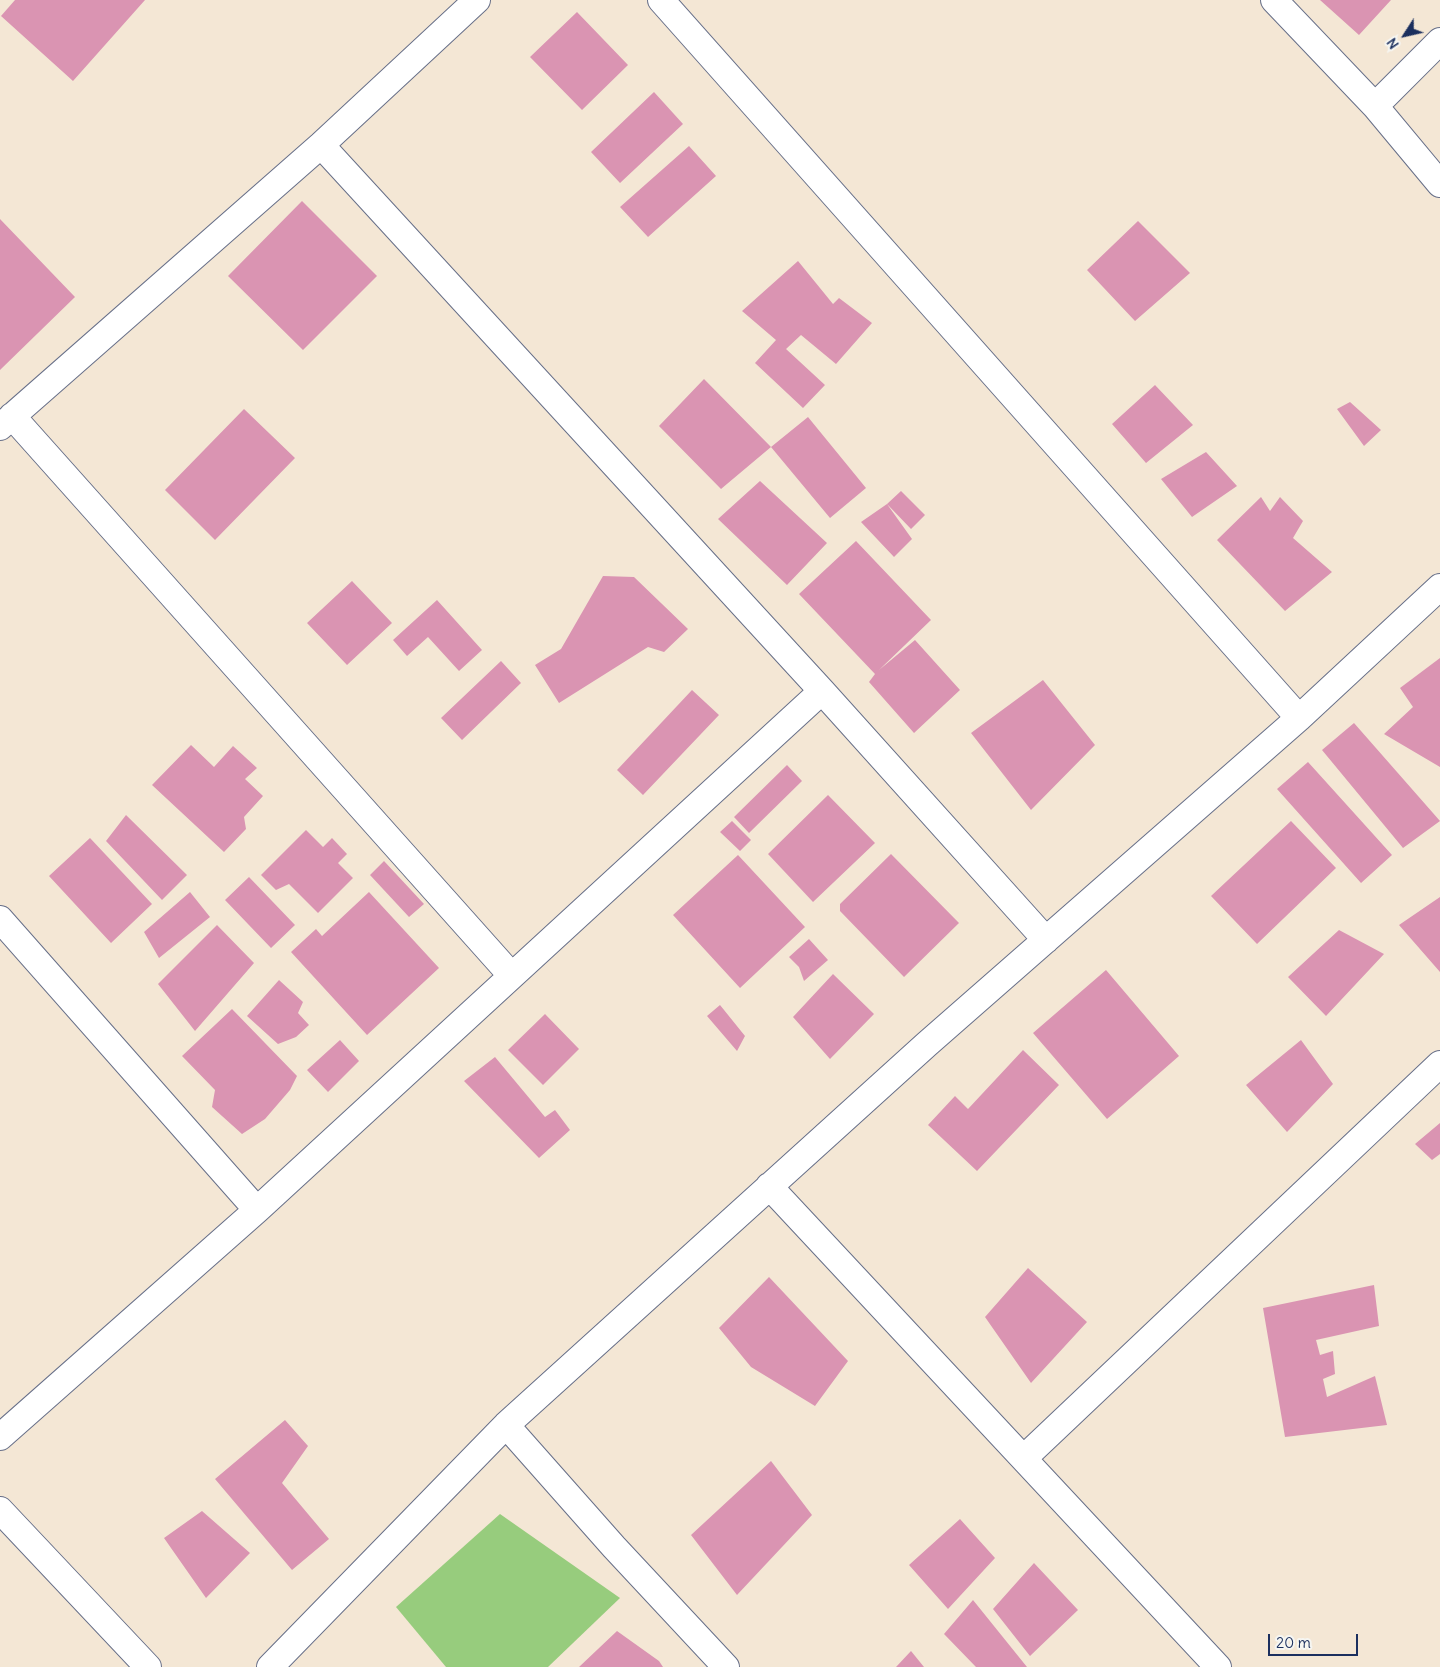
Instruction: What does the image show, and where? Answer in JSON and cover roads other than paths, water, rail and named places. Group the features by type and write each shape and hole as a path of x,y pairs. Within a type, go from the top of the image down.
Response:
{"street":[{"path":"477,0 321,145 6,422 511,975"},
{"path":"661,0 1299,718"},
{"path":"1274,0 1375,106 1440,184"},
{"path":"1375,106 1440,41"},
{"path":"321,145 822,692 1046,940"},
{"path":"270,1667 506,1425 927,1044 1299,718 1440,587"},
{"path":"0,1437 257,1210 511,975 822,692"},
{"path":"0,919 257,1210"},
{"path":"1024,1458 1440,1064"},
{"path":"769,1186 1218,1667"},
{"path":"506,1425 614,1547 726,1667"},
{"path":"0,1510 148,1667"}]}
